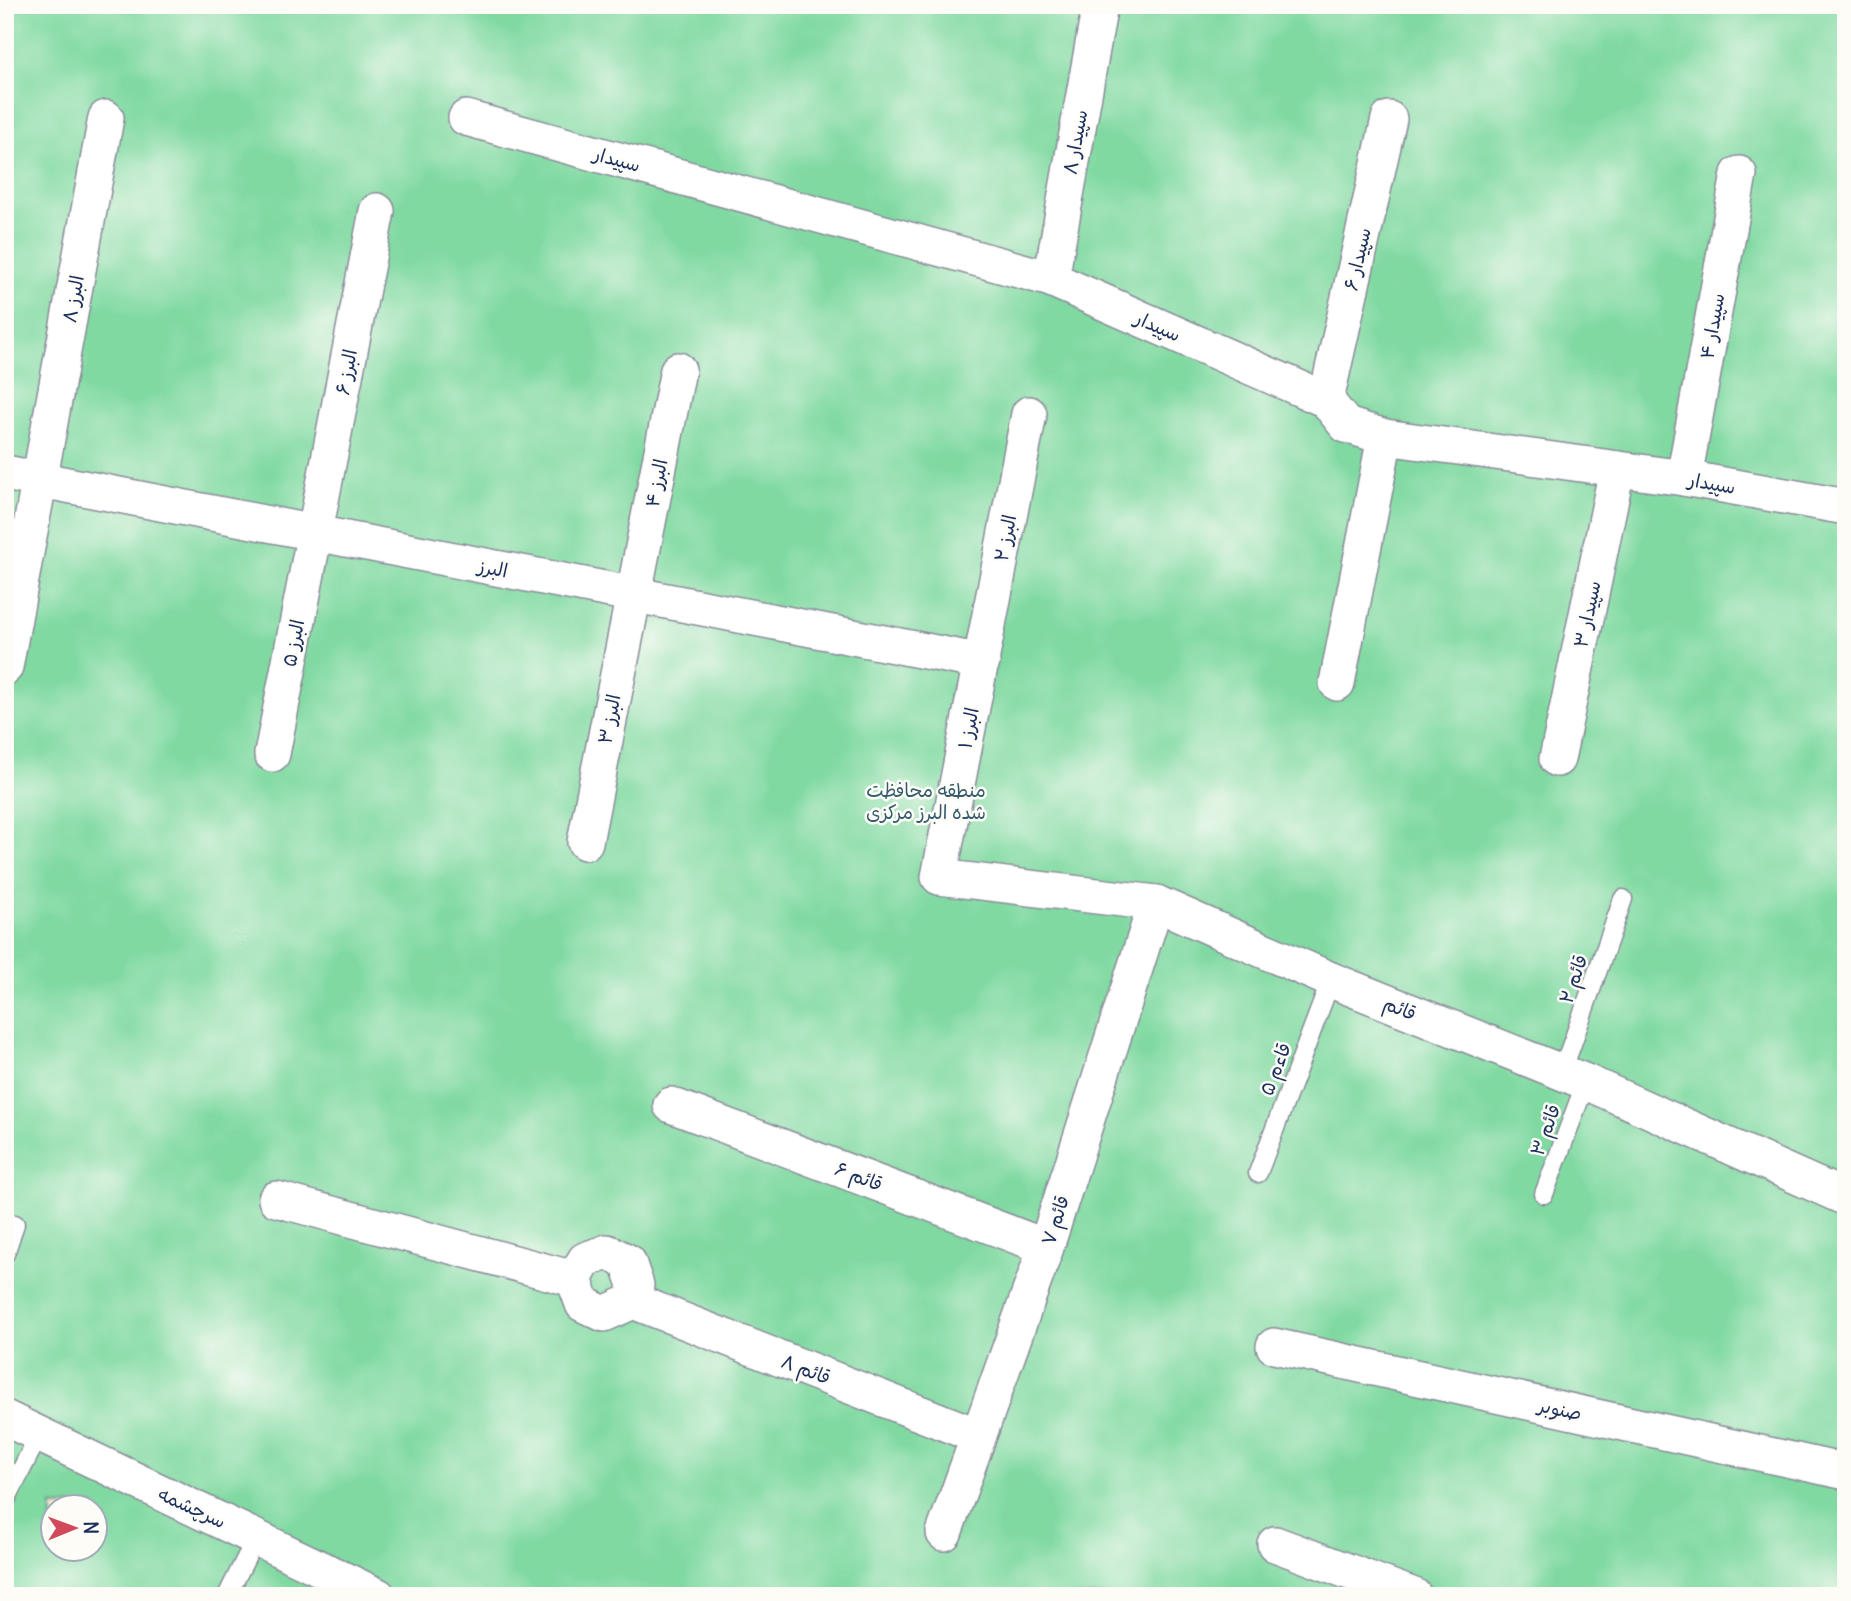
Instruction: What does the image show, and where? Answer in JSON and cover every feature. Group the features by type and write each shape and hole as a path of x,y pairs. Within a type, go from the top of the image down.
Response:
{"street":[{"name":"سپیدار ۸","path":"1051,279 1100,5"},
{"name":"سپیدار","path":"466,117 1051,279 1326,400 1346,425 1385,438 1684,478 1846,507"},
{"name":"البرز ۸","path":"5,667 106,118"},
{"name":"سپیدار ۶","path":"1326,400 1389,119"},
{"name":"سپیدار ۴","path":"1684,478 1739,174"},
{"name":"البرز ۶","path":"315,533 377,211"},
{"name":"البرز ۴","path":"634,595 678,370"},
{"name":"البرز ۲","path":"982,662 1029,414"},
{"path":"1337,683 1385,438"},
{"name":"سپیدار ۳","path":"1557,759 1617,469"},
{"name":"البرز","path":"5,473 982,662"},
{"name":"البرز ۵","path":"272,754 315,533"},
{"name":"البرز ۳","path":"585,842 634,595"},
{"name":"البرز ۱","path":"939,877 982,662"},
{"name":"قائم","path":"939,877 1156,903 1331,980 1574,1077 1846,1198"},
{"name":"قائم ۷","path":"944,1533 1046,1247 1156,903"},
{"name":"قائم ۶","path":"671,1105 1046,1247"},
{"path":"276,1199 574,1279"},
{"path":"607,1252 628,1262 636,1284 633,1301 604,1314 583,1304 574,1279 584,1260 607,1252"},
{"name":"قائم ۸","path":"633,1301 978,1436"},
{"name":"صنوبر","path":"1274,1346 1846,1472"},
{"name":"سرچشمه","path":"5,1418 379,1596"},
{"path":"1275,1544 1414,1596"}],"lane":[{"name":"قائم ۲","path":"1574,1077 1623,899"},
{"name":"قاءم ۵","path":"1258,1173 1331,980"},
{"name":"قائم ۳","path":"1544,1194 1574,1077"},
{"path":"5,1255 15,1224"},
{"path":"5,1502 39,1435"},
{"path":"227,1596 256,1538"}],"green space":[{"name":"منطقه محافظت شده البرز مرکزی","path":"5,5 1846,5 1846,1596 5,1596"}]}
